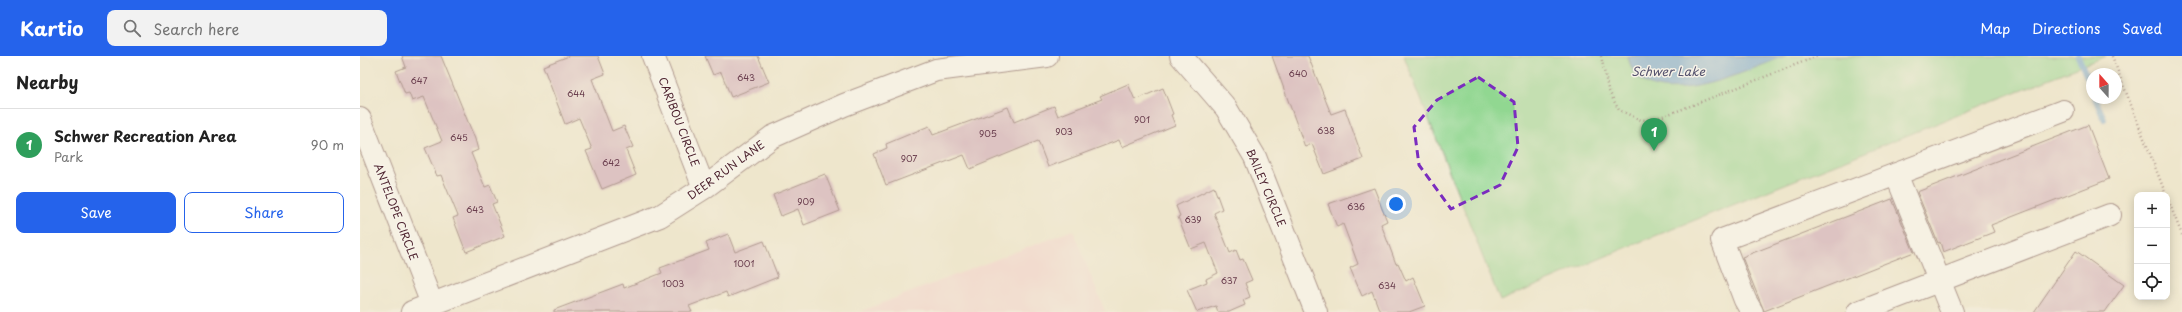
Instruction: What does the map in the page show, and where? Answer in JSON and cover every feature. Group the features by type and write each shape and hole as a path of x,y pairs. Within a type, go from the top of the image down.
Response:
{"street":[{"name":"CARIBOU CIRCLE","path":"653,56 704,188"},
{"name":"DEER RUN LANE","path":"412,312 660,216 704,188 772,137 844,105 936,70 1047,56"},
{"name":"BAILEY CIRCLE","path":"1181,56 1226,108 1255,157 1316,312"},
{"path":"1752,312 1745,300 1722,240 2063,111"},
{"name":"ANTELOPE CIRCLE","path":"360,119 432,304"},
{"path":"1896,174 1952,312"},
{"path":"1858,312 2110,215"}],"path":[{"path":"1601,56 1608,89 1616,106 1619,110 1629,116 1641,120 1654,119 1680,110 1818,56"},
{"path":"2112,56 2165,192"},
{"path":"2170,204 2182,235"}],"highlighted area":[{"path":"1478,77 1514,102 1518,147 1500,185 1451,209 1419,165 1414,127 1437,100"}],"shaded area":[{"path":"1073,230 1105,312 859,312"}],"green space":[{"path":"1404,56 2106,56 1630,246 1500,301"}],"water":[{"name":"Schwer Lake","path":"1628,56 1785,56 1722,80 1697,86 1673,89 1652,86 1637,76"}],"building":[{"path":"402,56 441,56 475,139 478,150 471,153 485,187 490,185 497,202 492,204 505,236 466,252 453,218 458,216 441,175 437,176 425,148 442,141 424,97 412,101 409,93 405,94 396,71 406,67"},
{"path":"569,56 598,56 605,74 592,79 612,131 624,126 633,147 626,150 636,175 602,189 586,151 592,149 579,118 565,124 543,66"},
{"path":"705,56 758,56 769,82 731,97 721,72 713,75"},
{"path":"1272,56 1308,56 1331,114 1345,109 1363,159 1324,174 1312,144 1305,147"},
{"path":"1128,84 1135,100 1163,88 1173,114 1171,115 1175,125 1122,147 1119,140 1048,167 1038,141 970,169 964,155 886,185 874,154 887,148 886,144 929,126 933,135 1008,107 1014,122 1054,106 1058,116 1102,99 1100,96"},
{"path":"2088,125 2109,179 1991,225 1994,232 1943,252 1940,242 1938,243 1917,192"},
{"path":"825,174 840,211 804,225 798,209 781,216 773,195"},
{"path":"1214,187 1222,209 1214,213 1230,253 1236,250 1240,260 1243,259 1252,280 1245,283 1250,297 1243,300 1245,305 1229,312 1218,312 1216,306 1197,312 1187,290 1207,282 1206,279 1218,273 1206,243 1191,249 1178,217 1180,216 1176,206"},
{"path":"1374,188 1387,221 1381,224 1396,264 1398,263 1406,281 1413,277 1425,306 1409,312 1380,312 1372,291 1362,296 1350,268 1358,264 1343,224 1337,227 1328,204"},
{"path":"1892,199 1914,252 1764,311 1742,257"},
{"path":"728,234 735,252 764,241 778,277 728,297 726,292 689,306 692,312 554,312 554,310 623,284 624,288 662,273 660,268 709,250 706,243"},
{"path":"2076,251 2124,285 2105,312 2034,312"}],"waterway":[{"path":"2078,56 2086,75"},
{"path":"2098,104 2104,119"}],"place":[{"name":"Schwer Recreation Area","path":"1654,151"}]}
